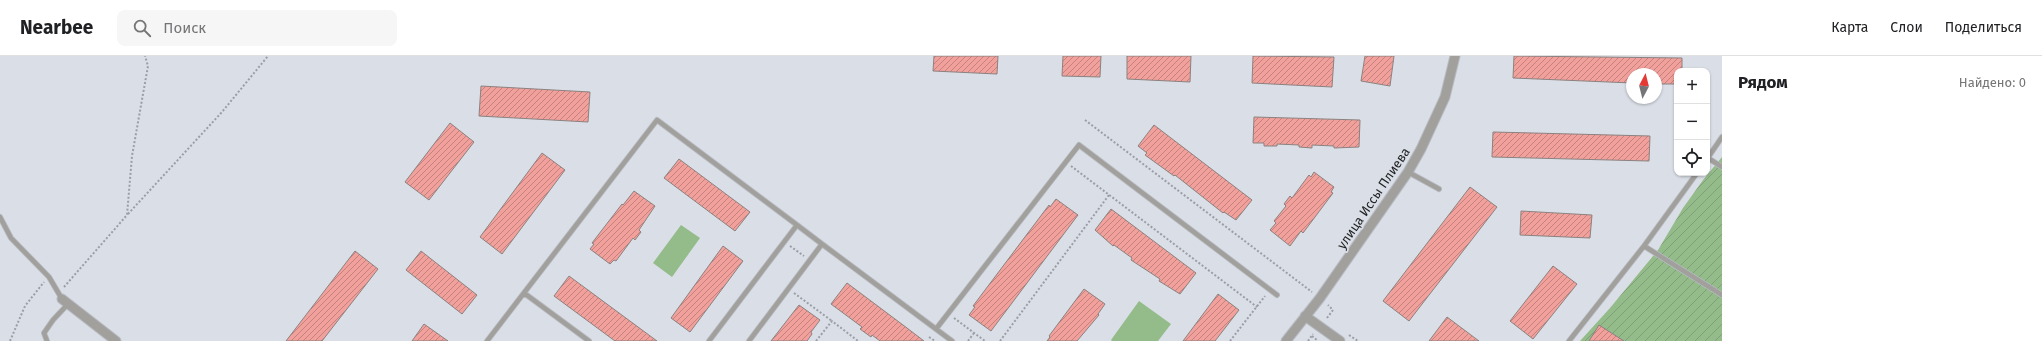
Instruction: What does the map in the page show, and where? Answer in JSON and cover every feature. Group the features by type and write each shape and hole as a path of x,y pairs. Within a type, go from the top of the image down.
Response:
{"street":[{"name":"улица Иссы Плиева","path":"1286,341 1320,298 1408,172 1421,149 1445,97 1456,56"},
{"path":"63,299 116,341"},
{"path":"1305,316 1336,340"}],"lane":[{"path":"487,341 658,120 952,341"},
{"path":"1710,154 1722,137"},
{"path":"936,329 1079,145 1277,295"},
{"path":"1710,160 1722,167"},
{"path":"1408,172 1439,189"},
{"path":"1569,341 1644,246 1695,176"},
{"path":"0,217 11,238 49,277 63,299 53,320 44,334 47,341"},
{"path":"709,341 797,225"},
{"path":"749,341 822,244"},
{"path":"1644,246 1722,295"},
{"path":"524,293 588,341"}],"path":[{"path":"127,215 132,156 148,66 146,56"},
{"path":"63,299 127,215 222,112 268,56"},
{"path":"1085,120 1320,298 1333,310 1326,319"},
{"path":"1066,162 1257,306"},
{"path":"1000,341 1109,195"},
{"path":"785,241 810,260"},
{"path":"10,341 25,306 49,277"},
{"path":"788,288 858,341"},
{"path":"1230,341 1270,290"},
{"path":"948,313 985,341"},
{"path":"816,341 832,321"},
{"path":"968,341 974,333"},
{"path":"1312,336 1318,341"},
{"path":"929,337 935,341"}],"green space":[{"path":"1722,157 1722,341 1580,341 1610,308 1658,250 1683,208 1706,176 1710,176 1710,172"},
{"path":"681,225 700,238 672,277 653,263"},
{"path":"1139,301 1171,324 1158,341 1112,341 1111,340"}],"building":[{"path":"934,56 998,56 997,74 933,71"},
{"path":"1063,56 1101,56 1100,77 1062,76"},
{"path":"1127,56 1191,56 1190,82 1127,79"},
{"path":"1253,56 1334,57 1332,87 1252,83"},
{"path":"1365,56 1394,56 1390,86 1361,81"},
{"path":"1514,56 1682,58 1682,68 1674,68 1674,84 1662,84 1662,68 1626,68 1626,83 1513,78"},
{"path":"481,86 590,92 588,122 479,116"},
{"path":"1254,117 1360,120 1359,147 1334,148 1334,146 1312,145 1312,148 1299,147 1299,145 1277,144 1277,146 1264,146 1264,143 1253,143"},
{"path":"450,123 474,142 429,200 405,182"},
{"path":"1154,125 1252,200 1236,220 1224,212 1223,213 1175,175 1174,176 1145,155 1147,153 1138,146"},
{"path":"1493,132 1650,136 1649,161 1492,157"},
{"path":"542,153 565,170 502,254 480,237"},
{"path":"679,159 750,212 735,231 664,178"},
{"path":"1314,172 1334,187 1331,192 1333,193 1303,233 1301,231 1290,246 1270,230 1276,223 1274,221 1286,206 1284,204 1290,196 1292,198 1309,175 1311,177"},
{"path":"1470,187 1497,207 1409,321 1383,301"},
{"path":"634,191 655,206 639,230 641,232 635,240 633,238 616,261 614,260 610,264 590,249 594,244 592,243"},
{"path":"1056,199 1078,215 991,331 969,315 975,307 973,306 1049,205 1050,207"},
{"path":"1111,209 1196,273 1180,294 1159,281 1160,279 1131,260 1132,258 1114,245 1113,246 1095,230"},
{"path":"1521,211 1592,215 1590,238 1520,235"},
{"path":"723,246 743,261 690,332 671,318"},
{"path":"355,251 378,269 322,341 286,341"},
{"path":"421,251 477,295 462,314 406,270"},
{"path":"1553,266 1577,284 1533,339 1510,321"},
{"path":"569,276 657,341 615,341 554,296"},
{"path":"847,283 924,341 880,341 872,335 871,337 860,329 862,327 831,304"},
{"path":"1084,289 1105,304 1098,314 1099,315 1077,341 1047,341 1050,337 1049,336"},
{"path":"1218,294 1239,310 1215,341 1183,341"},
{"path":"799,305 820,320 811,332 812,334 807,341 771,341"},
{"path":"1447,317 1479,341 1429,341"},
{"path":"424,324 448,341 412,341"},
{"path":"1599,325 1624,341 1589,341"}]}
